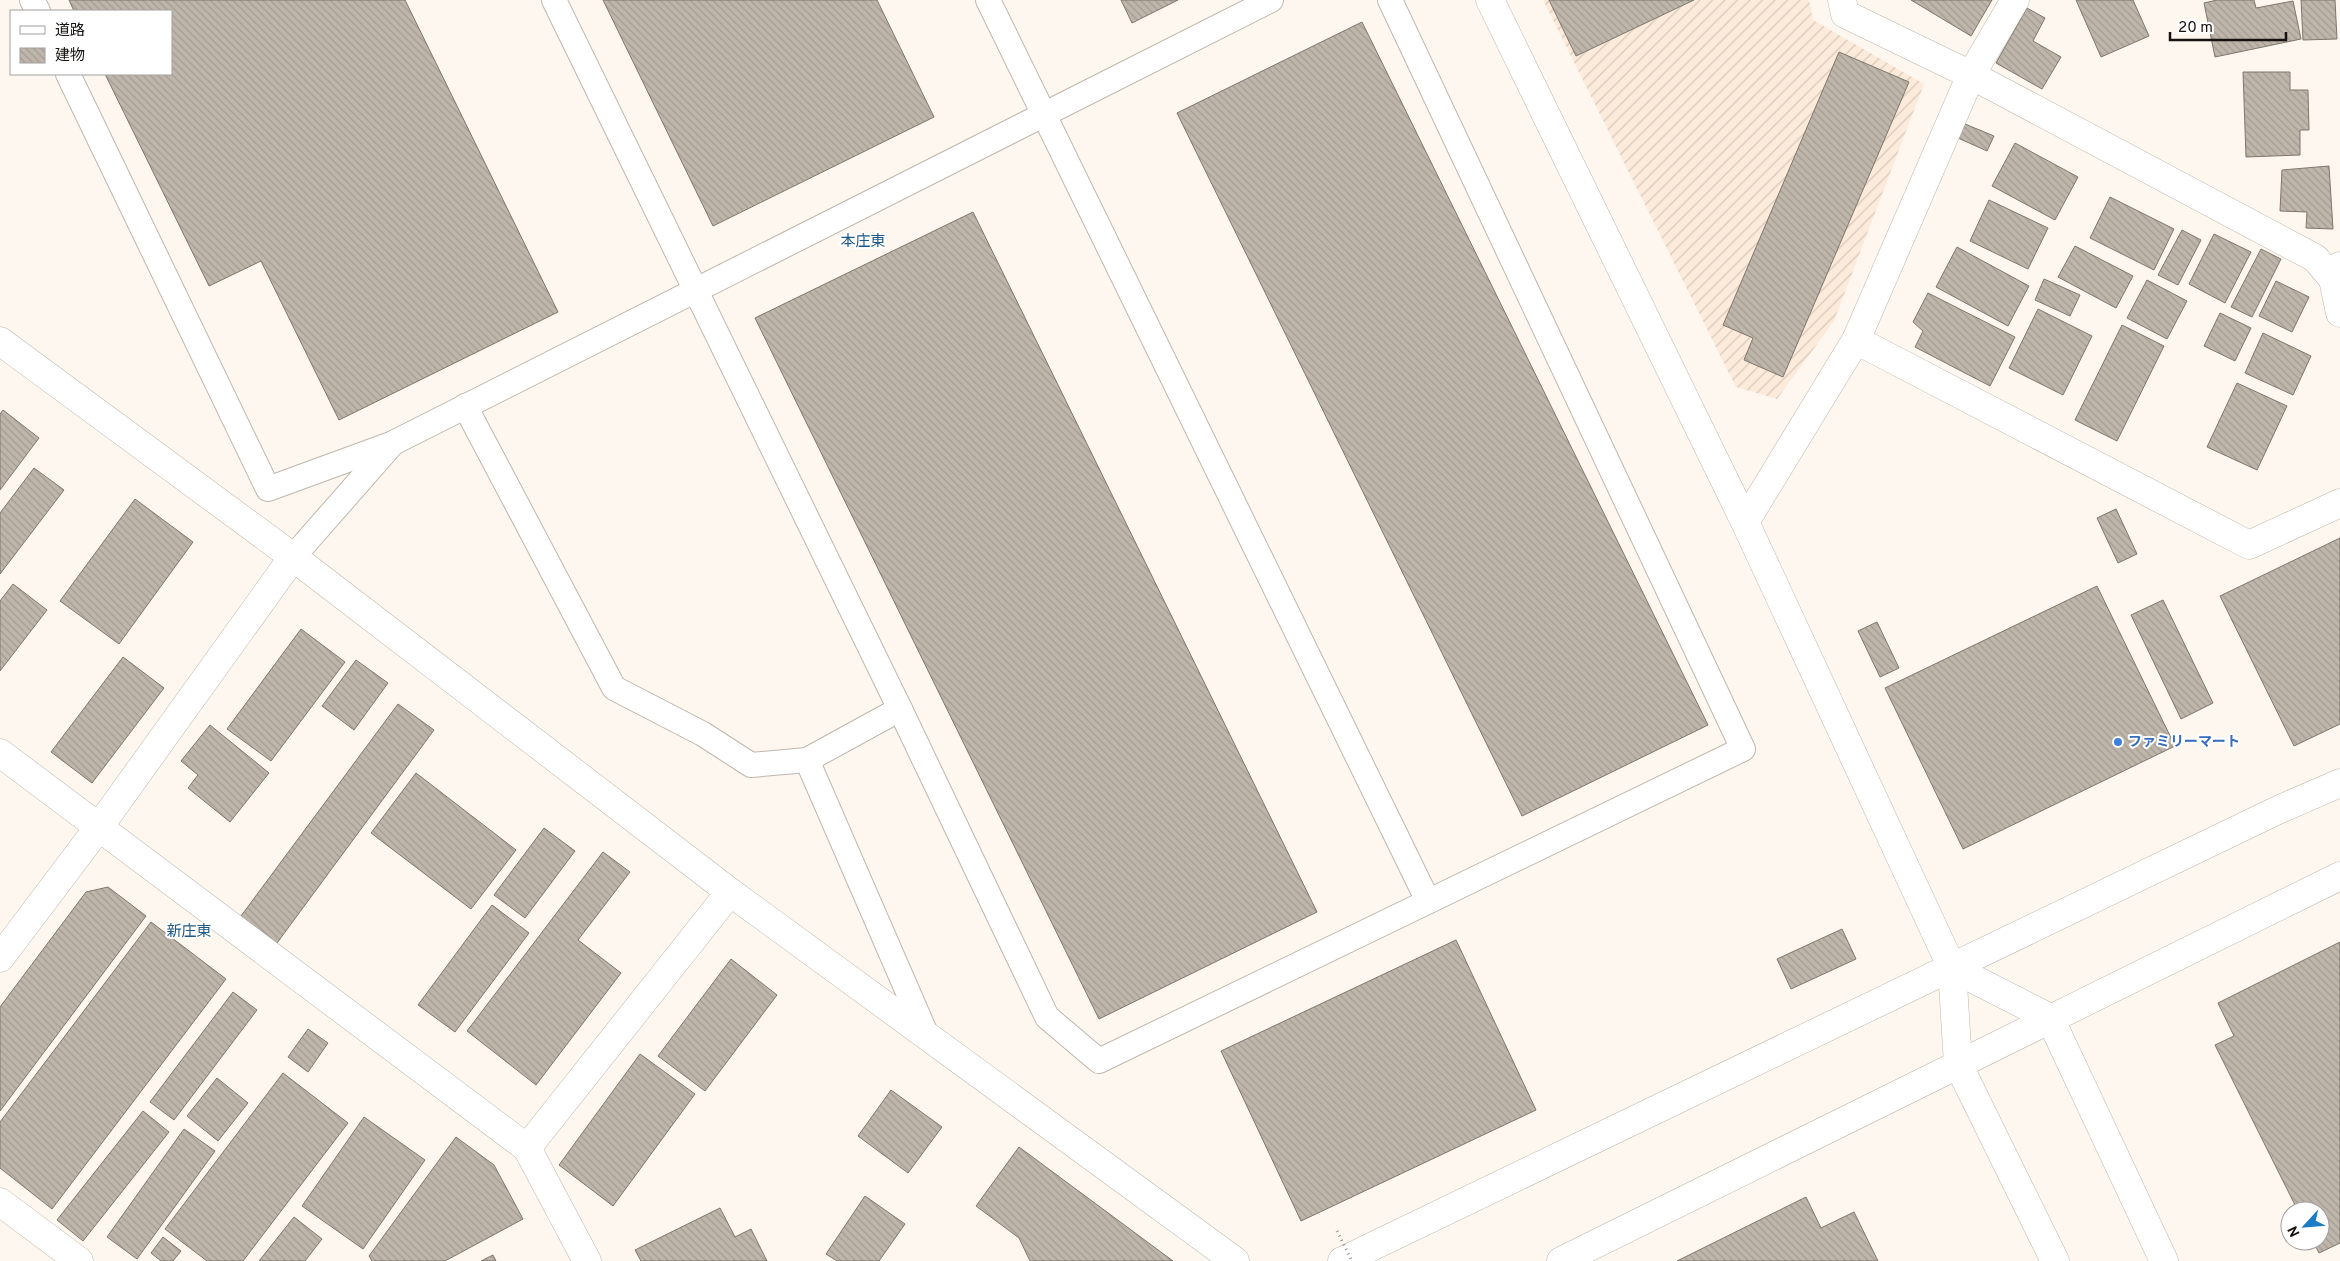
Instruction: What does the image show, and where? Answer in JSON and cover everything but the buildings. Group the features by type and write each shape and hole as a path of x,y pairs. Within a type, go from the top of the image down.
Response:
{"street":[{"path":"1490,0 1744,522 1952,968 1958,1064 2055,1261"},
{"path":"1842,0 1846,14 1971,75 2315,258 2336,273 2340,313"},
{"path":"1744,522 1856,340 1971,75 2015,0"},
{"path":"1856,340 2249,545 2340,502"},
{"path":"0,342 293,557 730,892 1235,1261"},
{"path":"0,958 99,827 293,557"},
{"path":"0,753 527,1148 587,1261"},
{"path":"1342,1261 2280,809 2340,782"},
{"path":"1561,1261 2340,876"},
{"path":"527,1148 730,892"},
{"path":"1952,968 2050,1018 2164,1261"},
{"path":"0,1202 79,1261"}],"lane":[{"path":"554,0 900,708 1047,1017 1099,1061 1742,749 1390,0"},
{"path":"988,0 1428,901"},
{"path":"68,75 268,489 393,444 1271,0"},
{"path":"465,406 614,688 703,734 751,765 807,760 900,708"},
{"path":"293,557 393,444"},
{"path":"807,760 927,1036"}],"path":[{"path":"1337,1231 1352,1261"}],"shaded area":[{"path":"1543,0 1809,0 1813,20 1924,84 1834,321 1777,399 1736,387"}],"place":[{"name":"ファミリーマート","path":"2118,742"}],"district":[{"name":"本庄東","path":"863,242"},
{"name":"新庄東","path":"189,932"}]}
